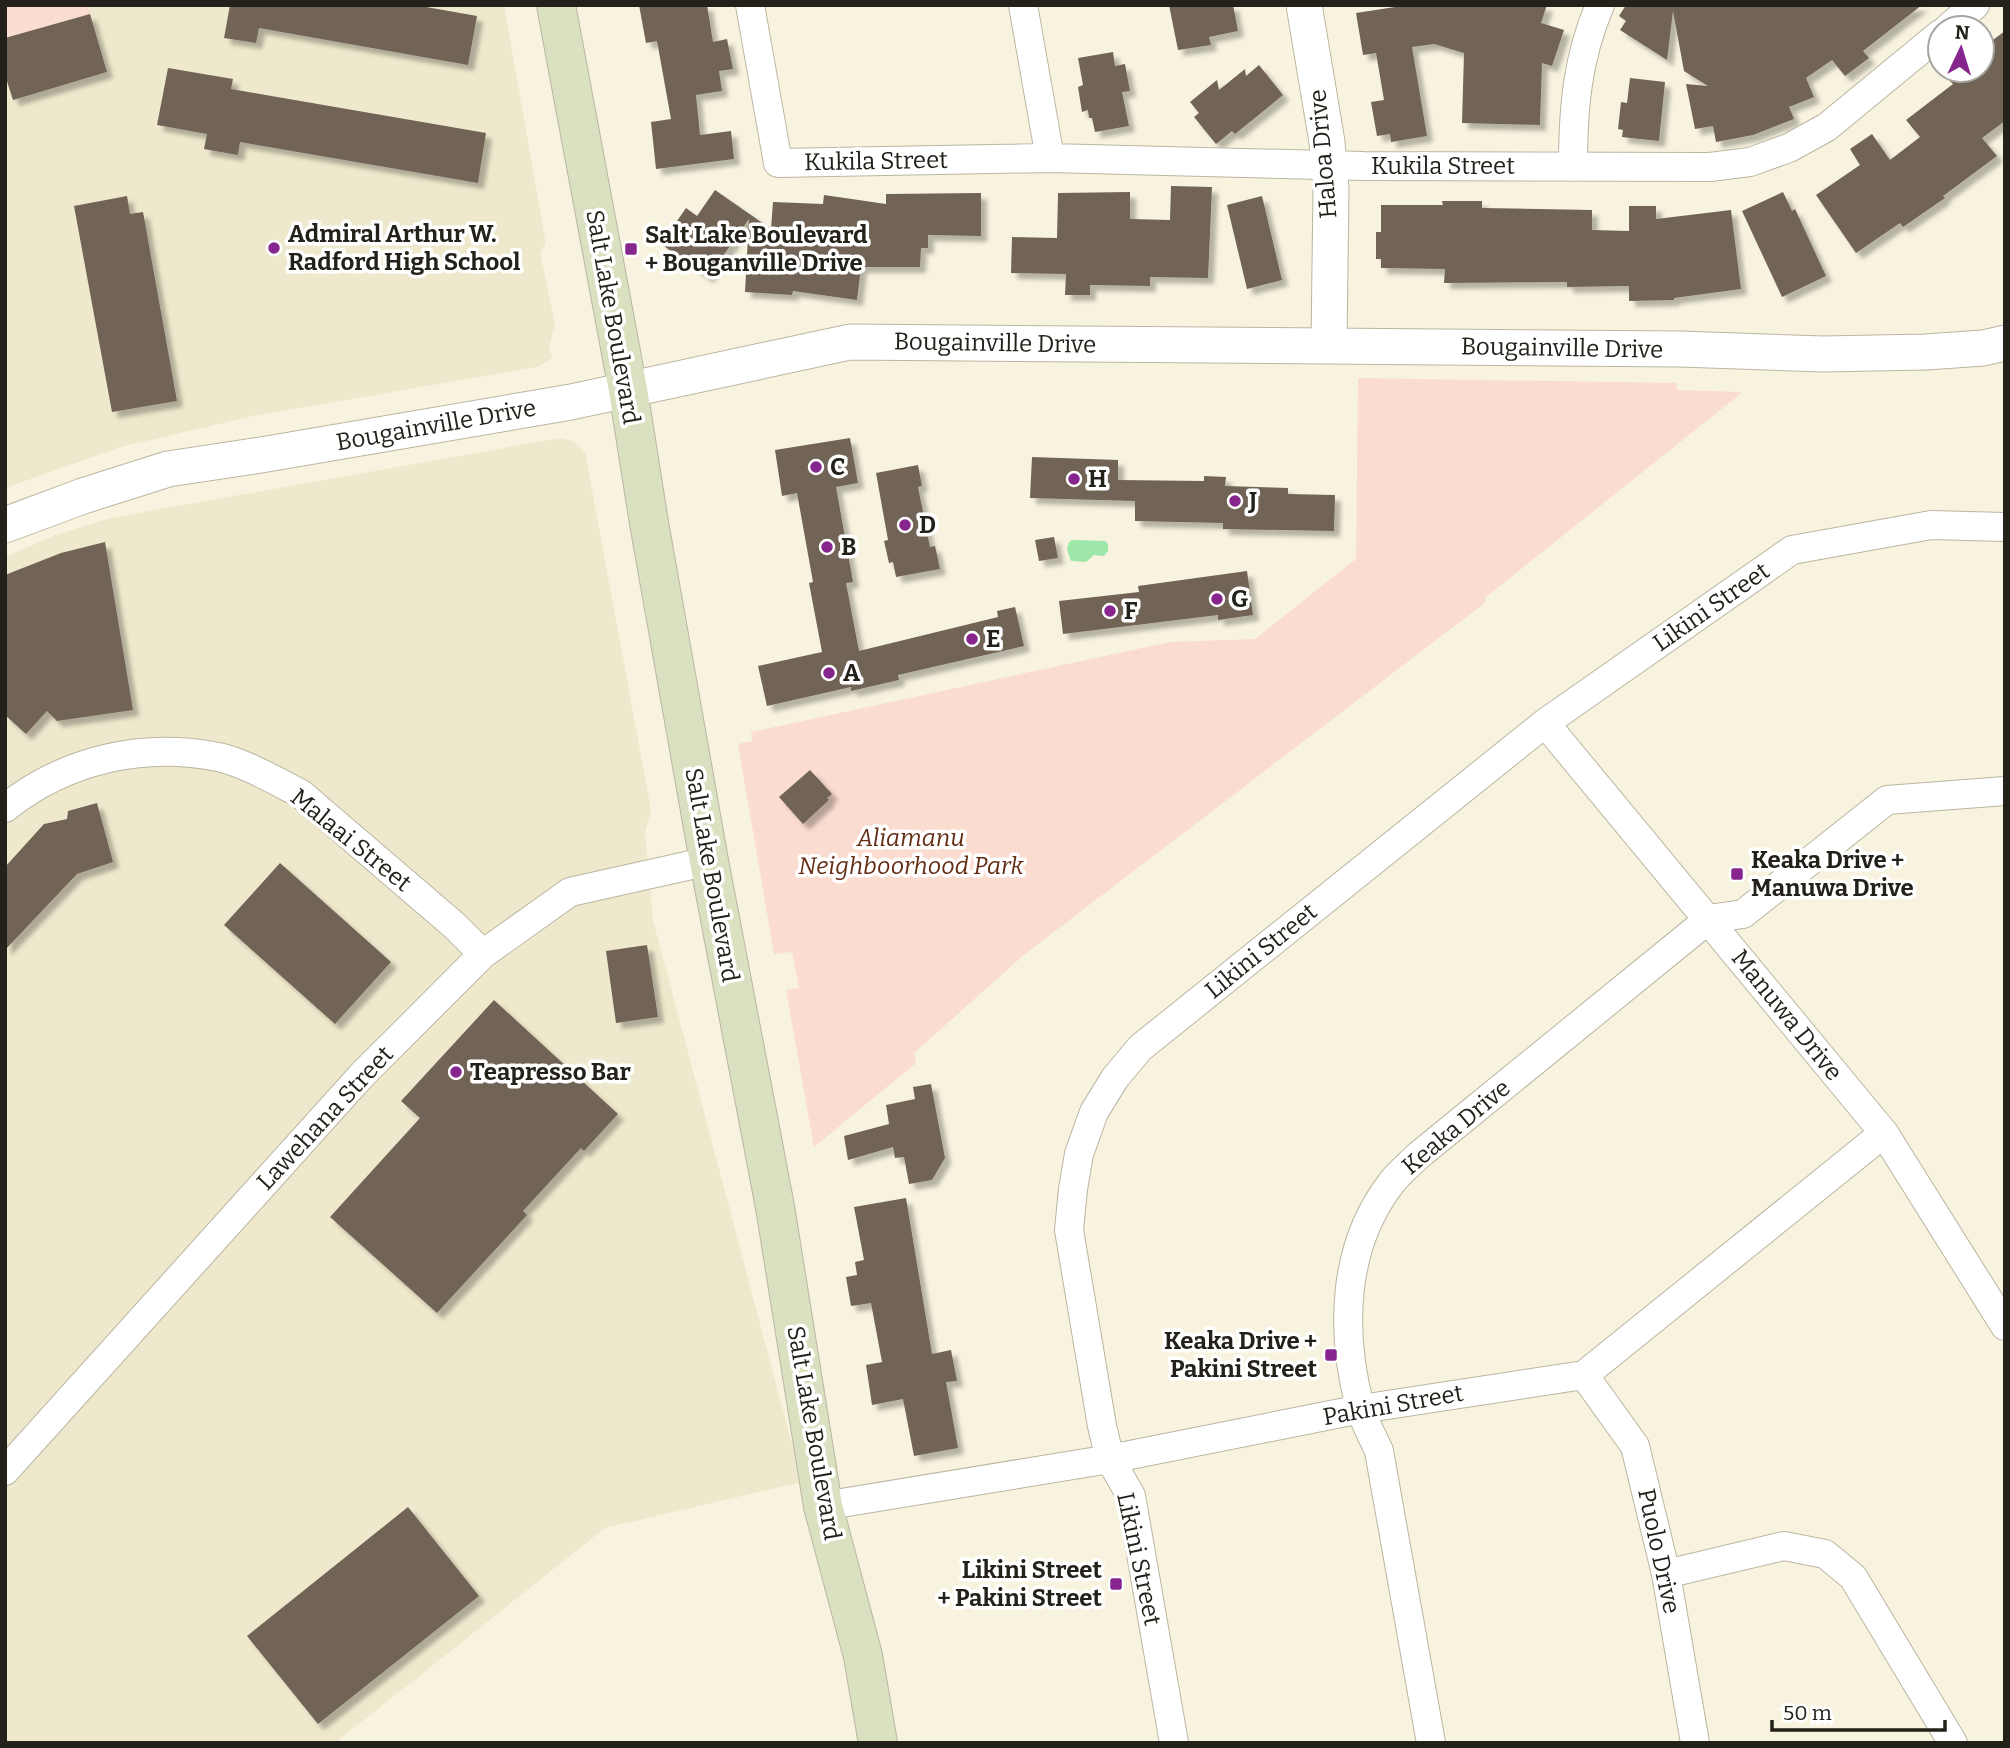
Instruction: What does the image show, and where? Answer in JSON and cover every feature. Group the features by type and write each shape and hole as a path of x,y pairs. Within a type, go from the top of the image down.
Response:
{"main road":[{"name":"Salt Lake Boulevard","path":"556,5 628,390 709,861 775,1207 823,1506 863,1656 878,1743"}],"street":[{"name":"Kukila Street","path":"750,5 778,163 1050,158 1329,166 1669,169 1710,167 1750,162 1790,148 1826,127 1926,45"},
{"path":"1023,5 1050,158"},
{"name":"Haloa Drive","path":"1304,5 1331,188 1329,346"},
{"path":"1573,167 1573,121 1577,82 1587,35 1600,5"},
{"name":"Bougainville Drive","path":"5,525 27,515 168,469 571,402 850,342 1680,349 1823,354 1926,352 1983,348 2005,343"},
{"name":"Likini Street","path":"1174,1743 1131,1496 1110,1459 1102,1426 1069,1230 1079,1154 1094,1112 1115,1078 1140,1048 1545,723 1792,550 1931,525 2005,527"},
{"name":"Manuwa Drive","path":"1545,723 1884,1133 2005,1326"},
{"name":"Malaai Street","path":"5,808 22,794 54,776 102,759 153,751 219,757 273,779 301,794 455,926 483,954"},
{"path":"1709,919 1744,914 1887,800 2005,792"},
{"name":"Lawehana Street","path":"5,1471 361,1076 483,954 570,892 709,861"},
{"name":"Keaka Drive","path":"1431,1743 1379,1451 1361,1409 1347,1317 1348,1288 1356,1254 1370,1219 1392,1182 1430,1147 1709,919"},
{"path":"1584,1375 1884,1133"},
{"name":"Pakini Street","path":"823,1506 1110,1459 1361,1409 1584,1375"},
{"name":"Puolo Drive","path":"1584,1375 1635,1446 1666,1574 1695,1743"},
{"path":"1666,1574 1784,1546 1825,1554 1853,1577 1952,1743"}],"shaded area":[{"name":"Admiral Arthur W. Radford High School","path":"5,5 504,5 546,244 540,252 555,324 549,347 552,358 537,367 253,416 121,447 5,488"},
{"path":"560,438 573,441 585,452 651,810 645,833 653,920 802,1482 605,1528 335,1743 5,1743 5,557 56,535 110,518"},
{"path":"1072,540 1105,541 1108,551 1104,556 1094,555 1086,562 1071,561 1067,549"}],"green space":[{"path":"5,5 87,5 90,14 5,38"},
{"name":"Aliamanu Neighboorhood Park","path":"1358,378 1677,383 1677,390 1743,392 1485,598 1486,602 1025,954 914,1053 916,1063 814,1147 786,990 799,988 792,952 774,954 738,744 753,741 751,732 1170,642 1255,639 1356,559"}],"building":[{"path":"230,5 415,5 477,16 468,65 259,28 256,43 224,38"},
{"path":"639,5 707,5 713,42 727,39 733,69 719,71 722,91 696,95 700,135 731,131 734,159 656,169 651,122 671,119 657,41 646,43"},
{"path":"1169,5 1233,5 1238,31 1209,37 1211,45 1178,50"},
{"path":"1408,5 1547,5 1541,23 1564,30 1552,66 1542,63 1540,125 1462,123 1464,53 1434,44 1412,47 1427,136 1391,142 1390,134 1377,136 1371,102 1384,100 1376,53 1363,55 1356,13"},
{"path":"1626,5 1922,5 1863,51 1869,58 1845,76 1832,60 1806,78 1814,97 1789,107 1794,119 1753,135 1716,142 1713,126 1695,129 1686,84 1708,86 1684,71 1673,11 1667,60 1620,30 1626,21 1619,16"},
{"path":"90,14 107,72 13,100 5,75 5,38"},
{"path":"2005,31 2005,121 1982,138 1997,156 1943,196 1945,198 1903,227 1900,223 1856,253 1816,195 1860,165 1850,149 1872,134 1890,160 1920,137 1906,120 1953,84 1996,84 1996,38"},
{"path":"1113,52 1115,66 1125,64 1130,91 1122,92 1129,126 1095,132 1088,110 1082,112 1078,87 1083,85 1078,58"},
{"path":"1259,65 1283,95 1235,134 1232,131 1216,144 1194,117 1199,113 1190,102 1217,80 1219,90 1245,69 1246,76"},
{"path":"168,68 233,79 231,89 486,133 478,183 240,142 238,155 204,149 207,134 157,125"},
{"path":"1630,78 1665,82 1659,141 1622,137 1623,130 1618,129 1621,102 1627,103"},
{"path":"1171,186 1212,187 1208,278 1150,277 1150,286 1090,285 1090,295 1065,295 1066,274 1011,273 1012,237 1057,238 1058,193 1130,192 1130,219 1170,220"},
{"path":"715,190 771,229 773,202 823,204 824,195 886,204 886,194 981,193 981,236 928,235 928,248 921,248 920,267 861,267 857,300 793,291 792,295 745,292 749,219 708,277 661,244 686,208 697,216"},
{"path":"1783,192 1792,211 1795,209 1826,276 1782,297 1742,211"},
{"path":"127,196 130,214 143,212 177,401 112,412 74,206"},
{"path":"1262,196 1282,280 1247,289 1227,205"},
{"path":"1442,201 1482,201 1482,208 1592,210 1592,230 1629,231 1629,206 1656,206 1656,219 1731,210 1741,289 1674,300 1629,301 1629,286 1567,287 1567,282 1444,283 1445,269 1381,268 1381,259 1376,259 1376,232 1381,232 1381,205 1443,205"},
{"path":"850,438 858,483 836,487 853,582 846,583 859,651 998,617 997,611 1015,607 1024,646 898,675 899,680 851,691 851,687 767,706 758,666 822,652 809,583 813,582 797,493 782,496 775,450"},
{"name":"J","path":"1032,457 1118,460 1118,480 1204,481 1204,476 1226,477 1225,486 1288,488 1288,494 1335,495 1334,531 1223,529 1223,523 1135,521 1135,501 1030,498"},
{"name":"D","path":"918,465 922,486 918,487 930,547 935,546 940,569 896,577 893,562 889,563 884,541 888,540 876,473"},
{"path":"1054,537 1058,558 1039,561 1035,540"},
{"path":"105,542 133,710 57,721 47,711 26,734 5,715 5,575 61,553"},
{"path":"1247,571 1253,615 1218,620 1218,615 1063,634 1059,601 1139,592 1138,586"},
{"path":"810,770 832,794 803,824 779,797"},
{"path":"97,803 113,862 77,874 5,950 5,867 44,824 67,819 68,811"},
{"path":"280,863 391,962 335,1024 224,925"},
{"path":"647,945 658,1017 616,1023 606,951"},
{"path":"494,1000 618,1114 584,1151 581,1148 523,1211 527,1215 437,1313 330,1217 420,1118 401,1101"},
{"path":"931,1084 945,1158 932,1180 909,1184 904,1157 895,1158 893,1147 848,1160 844,1136 889,1124 886,1105 915,1099 913,1087"},
{"path":"906,1198 932,1354 951,1350 957,1381 946,1382 958,1448 914,1456 903,1399 872,1405 866,1365 882,1362 871,1303 851,1306 846,1277 857,1275 855,1262 864,1260 854,1207"},
{"path":"408,1507 479,1596 318,1724 247,1636"}],"place":[{"name":"Admiral Arthur W. Radford High School","path":"274,248"},
{"name":"Salt Lake Boulevard + Bouganville Drive","path":"631,249"},
{"name":"C","path":"816,467"},
{"name":"H","path":"1074,479"},
{"name":"J","path":"1235,501"},
{"name":"D","path":"905,525"},
{"name":"B","path":"827,547"},
{"name":"G","path":"1217,599"},
{"name":"F","path":"1110,611"},
{"name":"E","path":"972,639"},
{"name":"A","path":"829,673"},
{"name":"Keaka Drive + Manuwa Drive","path":"1737,874"},
{"name":"Teapresso Bar","path":"456,1072"},
{"name":"Keaka Drive + Pakini Street","path":"1331,1355"},
{"name":"Likini Street + Pakini Street","path":"1116,1584"}]}
